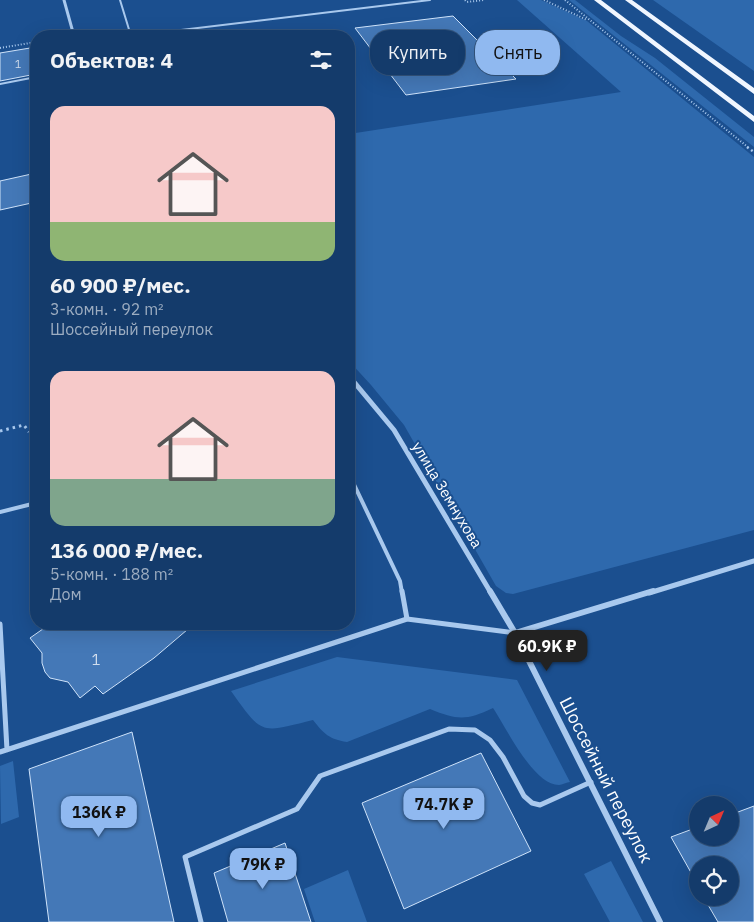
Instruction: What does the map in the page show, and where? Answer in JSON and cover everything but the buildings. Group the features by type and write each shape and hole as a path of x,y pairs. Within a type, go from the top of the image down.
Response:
{"main road":[{"path":"597,0 754,120"},
{"path":"628,0 754,92"}],"street":[{"path":"64,0 72,30"},
{"name":"улица Земнухова","path":"355,383 394,430 515,633"},
{"path":"515,633 754,561"},
{"name":"Шоссейный переулок","path":"515,633 660,922"}],"lane":[{"path":"120,0 129,30"},
{"path":"181,30 430,0"},
{"path":"0,84 30,78"},
{"path":"355,486 400,580 407,619"},
{"path":"0,512 30,504"},
{"path":"0,752 407,619 515,633"},
{"path":"0,624 7,750"},
{"path":"201,922 185,857 297,809 320,776 433,734 449,729 475,730 490,740 503,757 524,796 532,803 540,804 590,782"}],"path":[{"path":"465,0 467,2 484,0"},
{"path":"544,0 592,22"},
{"path":"565,0 754,152"},
{"path":"0,48 30,43"},
{"path":"0,431 24,426 29,432"}],"shaded area":[{"path":"517,0 541,0 587,21 754,157 754,530 513,594 506,593 496,586 404,425 355,368 355,133 621,92 560,38 560,30 551,30"},
{"path":"569,0 575,0 621,36 655,58 754,137 754,147"},
{"path":"653,0 754,0 754,71"},
{"path":"337,657 517,680 570,782 559,785 549,782 540,776 521,754 493,708 462,718 430,709 347,742 327,735 313,720 282,727 264,727 250,716 231,691"},
{"path":"13,761 19,817 1,824 0,766"},
{"path":"611,861 643,922 610,922 584,874"},
{"path":"348,870 367,922 315,922 304,889"}]}
